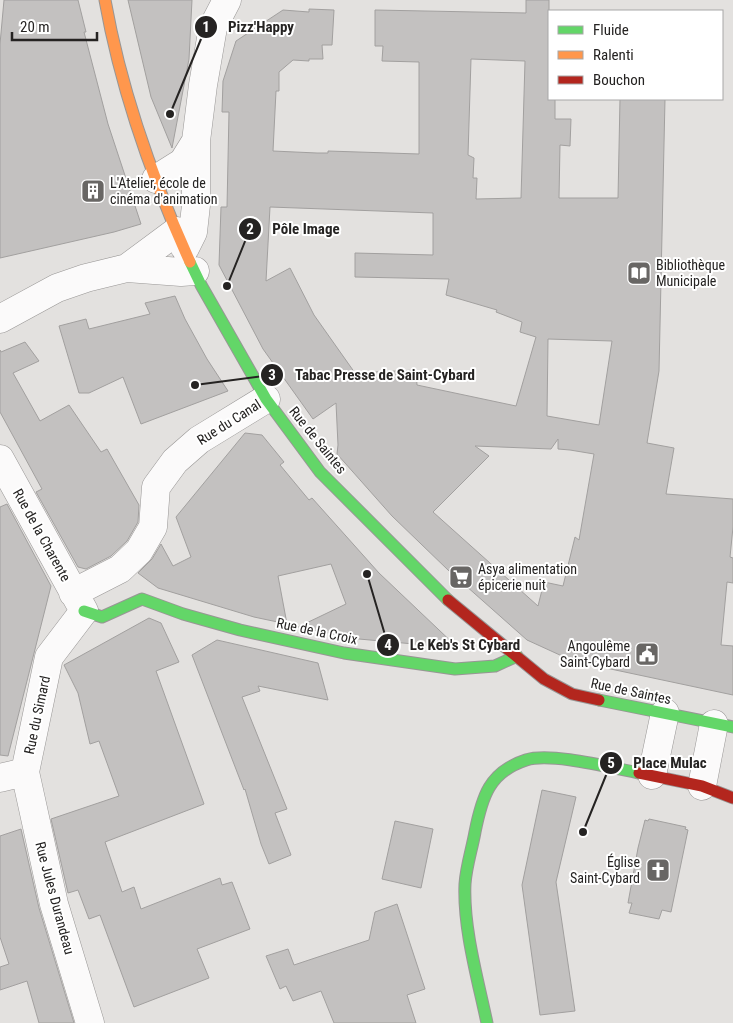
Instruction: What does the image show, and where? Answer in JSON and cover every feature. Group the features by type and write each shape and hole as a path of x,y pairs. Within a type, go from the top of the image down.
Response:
{"main road":[{"name":"Rue de Saintes","path":"105,0 113,44 138,130 156,179 206,295 266,399 320,472 454,606 544,679 572,694 724,726"},
{"name":"Rue de la Croix","path":"142,599 171,611 240,630 344,653 455,669 495,666 517,656"},
{"path":"78,602 102,617 142,599"},
{"path":"486,1023 468,934 465,884 480,807 492,782 507,768 528,760 552,757 702,786 733,798"}],"street":[{"path":"127,268 181,272 186,250 193,232 196,205 196,141 203,85 213,26 227,0"},
{"path":"156,179 182,162 196,141"},
{"path":"0,318 57,288 186,250"},
{"name":"Rue du Canal","path":"78,602 120,569 139,551 153,527 156,487 175,461 199,440 266,399"},
{"name":"Rue de la Charente","path":"0,459 78,602"},
{"path":"120,569 142,599"},
{"name":"Rue du Simard","path":"12,775 49,657 78,602"},
{"path":"652,775 665,713"},
{"path":"702,786 724,726"},
{"name":"Rue Jules Durandeau","path":"12,775 90,1023"}],"building":[{"path":"4,0 78,0 86,32 84,32 108,124 141,224 0,258 0,44"},
{"path":"128,0 192,0 189,59 172,148 151,97"},
{"path":"526,0 549,0 548,100 555,100 555,119 571,119 570,146 560,145 559,198 618,198 620,100 665,100 659,371 647,443 674,448 666,494 733,499 730,557 733,558 733,583 727,582 721,645 733,646 733,695 573,661 527,640 448,570 392,516 337,454 336,403 313,419 263,349 219,265 221,207 227,207 229,112 222,112 223,81 236,41 283,10 309,12 309,9 334,10 332,45 322,45 323,59 309,59 309,61 293,60 279,72 279,91 276,91 273,151 419,154 419,62 382,61 383,46 375,46 375,10 526,13","holes":["471,59 525,61 521,198 476,199 477,178 473,178 474,158 468,155","270,207 433,213 433,255 355,253 355,277 449,279 446,295 497,310 496,312 522,322 520,332 536,337 516,406 417,385 416,370 355,373 314,315 290,268 266,281","548,339 612,341 599,425 547,416","558,439 558,449 594,454 579,540 575,537 563,586 544,582 538,606 433,512 489,456 475,446 551,449"]},
{"path":"175,296 185,319 207,359 228,391 141,424 123,377 89,393 79,393 59,326 86,319 89,329 150,314 145,303"},
{"path":"25,342 39,361 13,373 40,421 69,405 101,452 107,449 139,505 138,522 127,541 111,556 86,569 78,567 36,492 42,489 0,412 0,350 1,352"},
{"path":"245,433 262,435 284,462 280,465 309,500 312,498 379,573 458,648 359,639 298,627 346,604 331,564 278,576 287,624 254,617 158,588 138,573 152,559 161,544 173,566 191,557 176,517"},
{"path":"7,504 51,586 8,756 0,755 0,507"},
{"path":"149,618 161,623 179,662 156,671 204,804 105,842 122,892 134,887 141,909 220,878 222,885 232,882 250,929 197,949 209,978 134,1007 100,915 89,919 78,890 68,893 51,819 119,796 99,741 90,744 78,693 64,665"},
{"path":"217,640 318,663 328,700 258,686 260,691 242,697 287,809 275,813 291,855 269,864 261,844 245,789 192,655"},
{"path":"542,790 576,797 556,882 575,1011 540,1015 522,885"},
{"name":"Église Saint-Cybard","path":"649,819 686,827 685,829 688,830 671,912 662,910 659,919 629,913 632,903 628,903 645,820 648,821"},
{"path":"395,821 433,829 421,888 382,879"},
{"path":"21,829 39,908 74,1023 39,1023 27,981 0,990 0,967 9,964 0,937 0,836"},
{"path":"397,904 425,989 407,995 416,1023 334,1023 321,991 293,1001 286,986 280,989 266,956 288,949 294,965 369,940 375,912"}],"traffic: fast":[{"path":"190,262 201,285 266,399 320,472 448,600"},
{"path":"84,611 102,617 142,599 183,614 240,630 344,653 455,669 495,666 517,656"},
{"path":"599,700 733,727"},
{"path":"487,1023 466,918 465,884 478,819 489,787 503,771 526,760 537,758 566,759 639,773"}],"traffic: slow":[{"path":"105,0 120,67 139,133 163,198 190,262"}],"traffic: jam":[{"path":"448,600 544,679 572,694 599,700"},
{"path":"639,773 702,786 733,798"}],"place":[{"name":"Pizz'Happy","path":"170,114"},
{"name":"L'Atelier, école de cinéma d'animation","path":"93,191"},
{"name":"Bibliothèque Municipale","path":"639,273"},
{"name":"Pôle Image","path":"227,286"},
{"name":"Tabac Presse de Saint-Cybard","path":"195,385"},
{"name":"Le Keb's St Cybard","path":"367,574"},
{"name":"Asya alimentation épicerie nuit","path":"461,577"},
{"name":"Angoulême Saint-Cybard","path":"647,654"},
{"name":"Place Mulac","path":"583,832"},
{"name":"Église Saint-Cybard","path":"658,870"}]}
